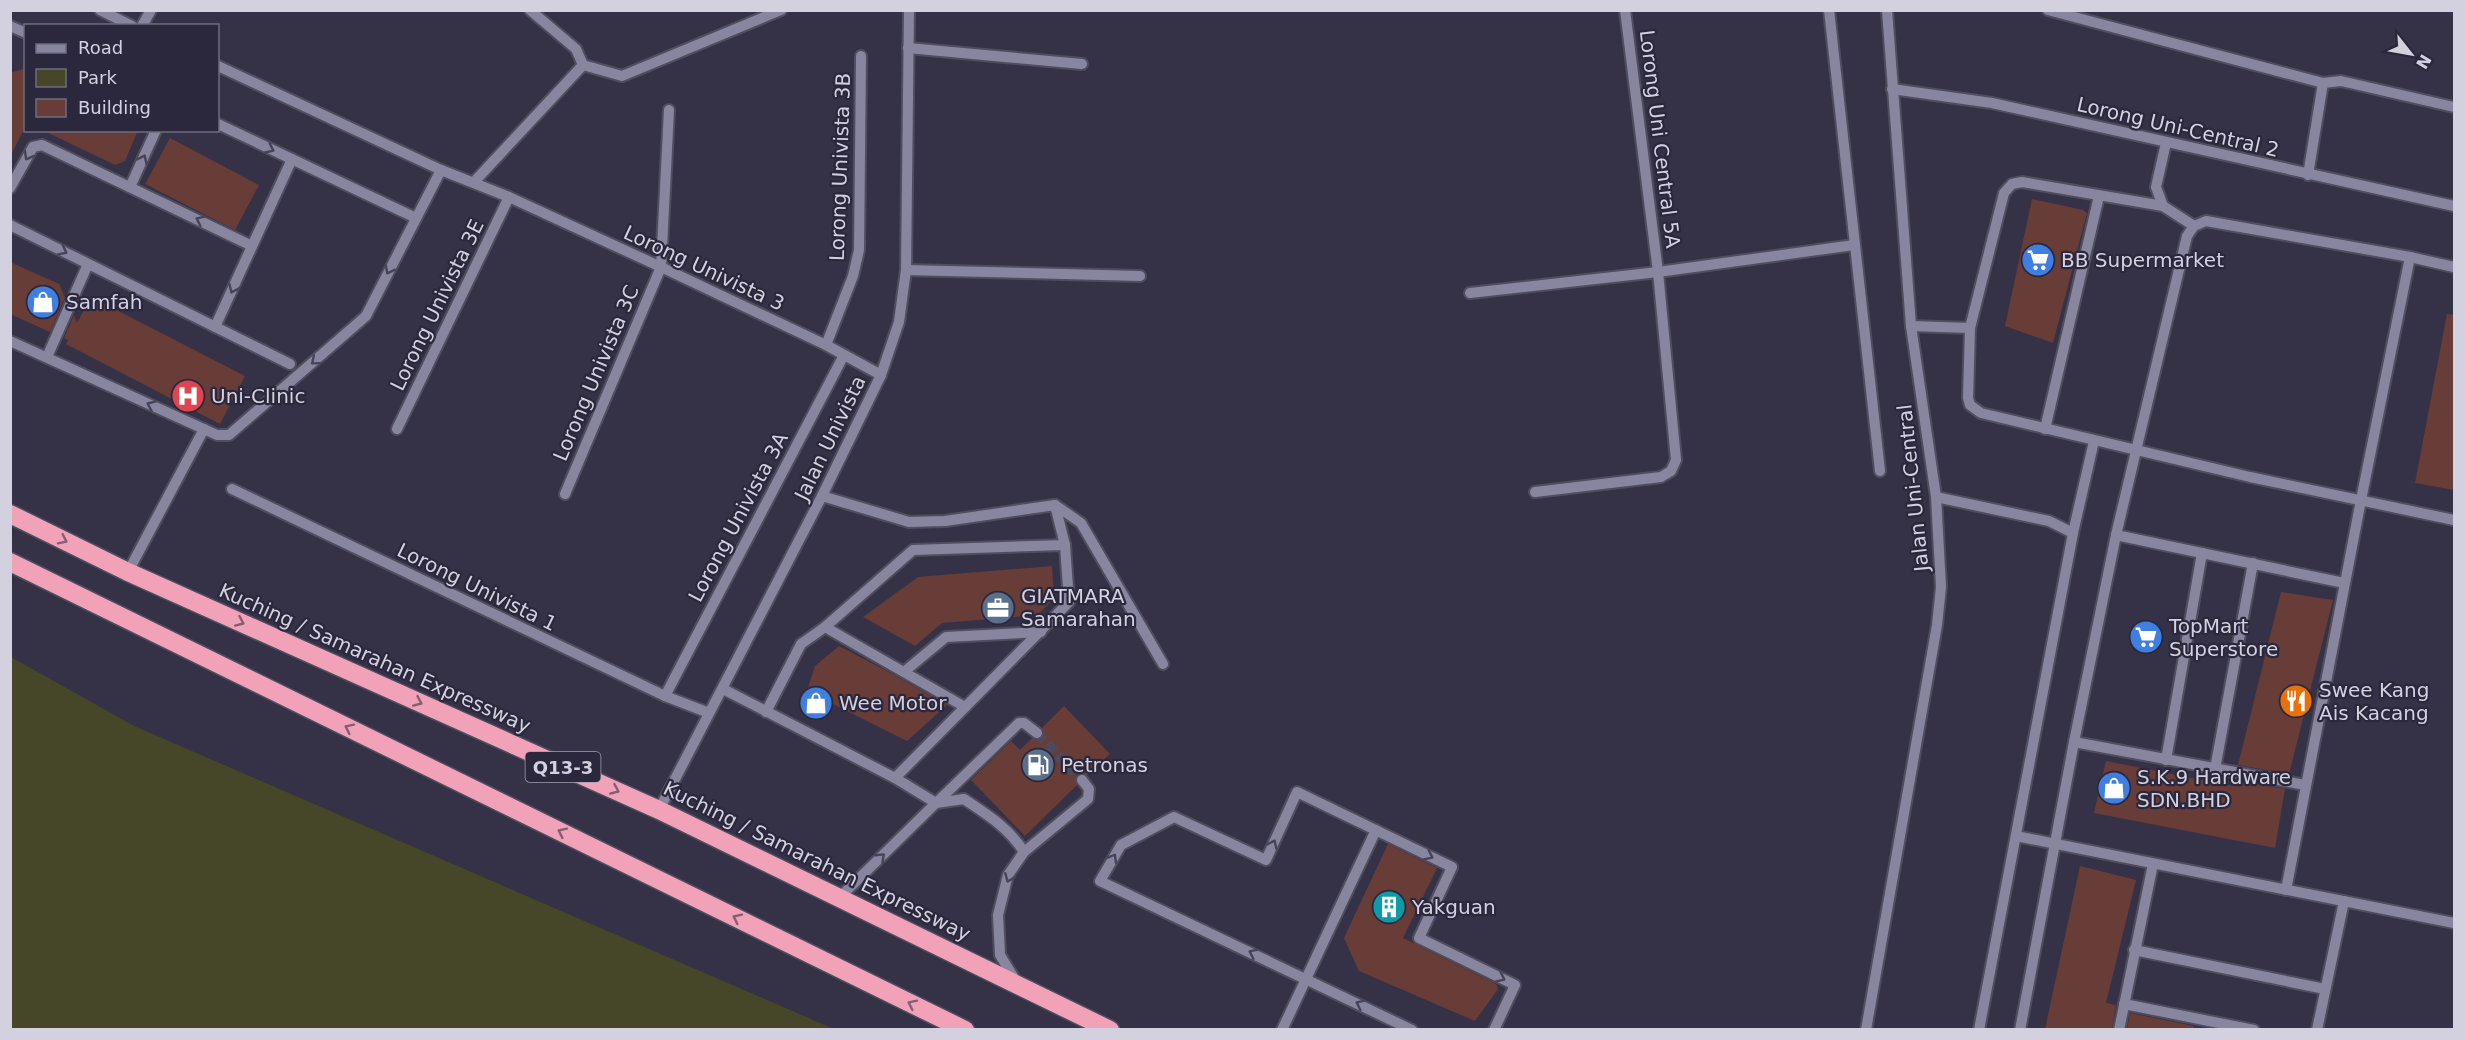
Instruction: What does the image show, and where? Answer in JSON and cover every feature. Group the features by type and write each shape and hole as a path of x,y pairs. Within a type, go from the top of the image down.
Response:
{"highway":[{"name":"Kuching / Samarahan Expressway","path":"10,514 128,572 658,810 1110,1029"},
{"name":"Q13-3","path":"10,562 965,1029"}],"street":[{"path":"100,10 128,24"},
{"path":"143,24 151,10"},
{"path":"530,10 576,49 583,65"},
{"path":"583,65 622,76 781,10"},
{"name":"Jalan Univista","path":"658,810 822,496 881,375 899,322 906,270 909,10"},
{"name":"Lorong Uni Central 5A","path":"1535,492 1661,477 1671,471 1676,460 1658,272 1625,10"},
{"path":"1829,10 1880,471"},
{"name":"Jalan Uni-Central","path":"1866,1029 1941,587 1936,497 1911,326 1887,10"},
{"path":"2048,10 2323,83 2341,81 2454,107"},
{"path":"10,26 24,32"},
{"path":"908,48 1082,64"},
{"name":"Lorong Univista 3B","path":"826,345 854,276 859,250 861,56"},
{"path":"474,182 583,65"},
{"name":"Lorong Univista 3","path":"219,66 441,170 509,197 661,267 826,345 881,375"},
{"path":"2308,175 2323,83"},
{"name":"Lorong Uni-Central 2","path":"1892,89 1992,103 2454,206"},
{"path":"661,267 669,110"},
{"path":"219,124 416,218"},
{"path":"130,187 155,132"},
{"path":"2163,206 2156,187 2166,143"},
{"path":"10,188 33,147 42,145 252,246"},
{"path":"215,327 292,159"},
{"path":"10,341 217,435 229,435 366,316 441,170"},
{"path":"2194,226 2163,206 2022,182 2012,184 2004,194 1970,328 1968,398 1970,405 1981,413 2138,452 2454,520"},
{"path":"2045,429 2099,196"},
{"name":"Lorong Univista 3E","path":"397,429 509,197"},
{"path":"2020,1029 2116,535 2138,452 2187,236 2194,226 2206,221 2410,257 2454,267"},
{"path":"10,225 290,364"},
{"path":"1470,293 1658,272 1854,245"},
{"path":"2286,890 2344,583 2410,257"},
{"path":"46,357 88,264"},
{"name":"Lorong Univista 3C","path":"565,494 661,267"},
{"path":"906,270 1140,276"},
{"path":"1911,326 1970,328"},
{"name":"Lorong Univista 3A","path":"665,696 844,355"},
{"path":"128,572 204,429"},
{"path":"1979,1029 2073,532 2094,441"},
{"name":"Lorong Univista 1","path":"232,489 665,696 709,713"},
{"path":"822,496 909,522 945,521 1056,505 1081,523 1163,664"},
{"path":"1936,497 2049,521 2073,532"},
{"path":"896,778 1069,602 1065,545 1056,505"},
{"path":"2116,535 2344,583"},
{"path":"766,712 801,644 825,627 913,550 1065,545"},
{"path":"2166,760 2202,553"},
{"path":"2215,769 2253,563"},
{"path":"825,627 965,707"},
{"path":"905,671 946,637 1041,632"},
{"path":"723,689 896,778 936,803 964,800 1000,823 1015,838 1024,852"},
{"path":"839,898 1019,723 1024,723 1037,733"},
{"path":"2074,742 2306,785"},
{"path":"1017,983 1000,955 998,915 1008,875 1024,852 1088,799 1089,789 1082,780"},
{"path":"1412,1029 1100,881 1121,845 1174,817 1266,860 1297,792 1452,867 1419,938 1515,985 1494,1029"},
{"path":"1282,1029 1376,830"},
{"path":"2016,836 2454,923"},
{"path":"2119,1029 2153,864"},
{"path":"2318,1029 2344,901"},
{"path":"2134,950 2325,989"},
{"path":"2124,1004 2254,1029"}],"green space":[{"path":"11,657 134,726 834,1029 11,1029"}],"building":[{"path":"24,69 24,129 10,157 10,73"},
{"path":"46,132 137,132 125,161 115,165"},
{"path":"170,138 259,185 235,230 145,184"},
{"path":"2032,199 2083,210 2087,213 2053,343 2005,326"},
{"path":"10,262 59,284 65,297 50,332 10,314"},
{"path":"91,297 245,376 220,424 66,344 68,340 64,338 74,315 77,323"},
{"path":"2447,314 2454,315 2454,490 2415,483"},
{"path":"1052,566 1054,598 1038,615 942,623 915,646 863,617 918,577"},
{"path":"2281,592 2333,600 2289,774 2238,765"},
{"path":"839,646 947,705 907,741 807,691 815,666"},
{"name":"Petronas","path":"1064,706 1110,754 1087,775 1077,774 1075,780 1077,785 1025,836 971,780 1011,741 1020,750 1032,738 1037,740 1043,738 1042,728"},
{"path":"2106,761 2233,786 2235,780 2285,789 2275,848 2094,813"},
{"name":"Yakguan","path":"1388,844 1437,868 1403,938 1496,984 1498,989 1475,1021 1359,971 1344,938"},
{"path":"2080,866 2136,880 2106,1003 2116,1005 2112,1029 2045,1029"},
{"path":"2130,1013 2194,1026 2193,1029 2127,1029"}],"tunnel":[{"path":"1037,733 1082,780"}],"place":[{"name":"BB Supermarket","path":"2038,260"},
{"name":"Samfah","path":"43,302"},
{"name":"Uni-Clinic","path":"188,396"},
{"name":"GIATMARA Samarahan","path":"998,608"},
{"name":"TopMart Superstore","path":"2146,637"},
{"name":"Swee Kang Ais Kacang","path":"2296,701"},
{"name":"Wee Motor","path":"816,703"},
{"name":"Petronas","path":"1038,765"},
{"name":"S.K.9 Hardware SDN.BHD","path":"2114,788"},
{"name":"Yakguan","path":"1389,907"}]}
